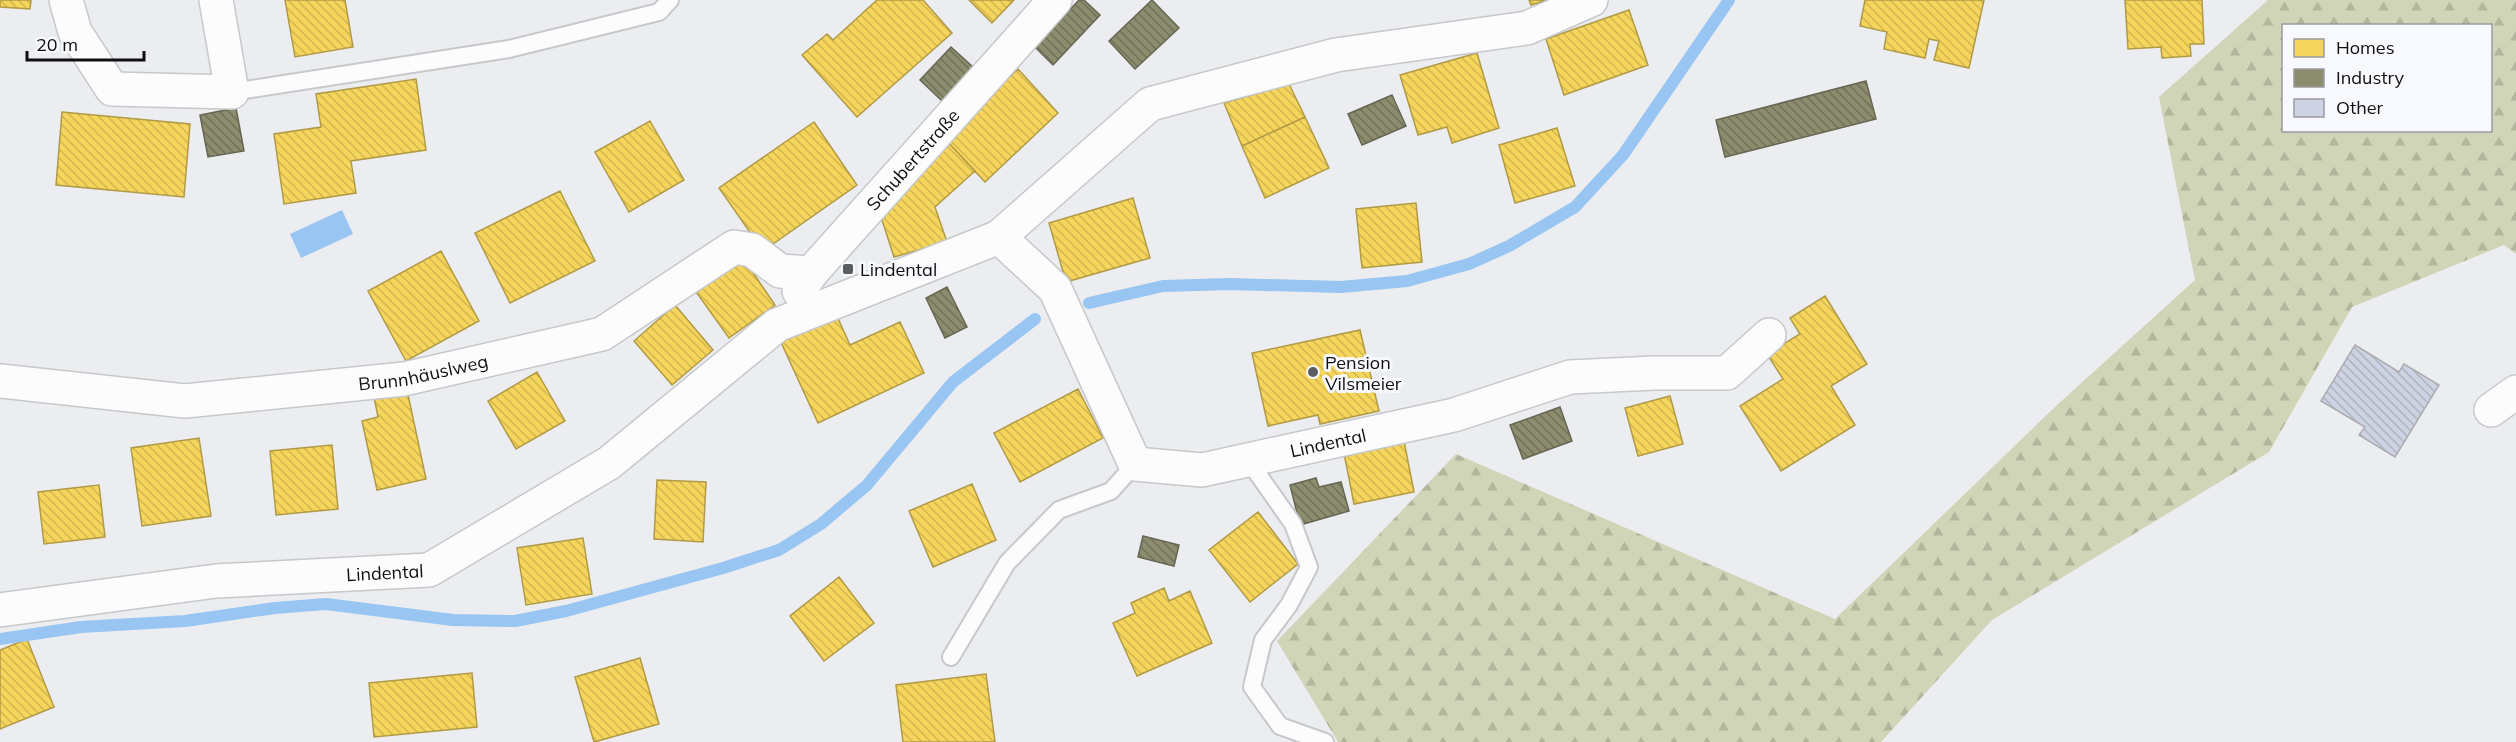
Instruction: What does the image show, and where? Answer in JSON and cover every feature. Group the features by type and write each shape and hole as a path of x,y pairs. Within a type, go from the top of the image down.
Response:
{"street":[{"path":"66,0 75,32 112,88 232,92 216,0"},
{"name":"Schubertstraße","path":"777,325 811,273 1055,0"},
{"name":"Lindental","path":"0,610 216,581 429,570 609,463 777,325 999,237 1150,104 1336,55 1527,28 1591,0"},
{"path":"999,237 1055,289 1135,464"},
{"name":"Brunnhäuslweg","path":"0,381 185,401 404,379 602,334 734,247 752,250 780,271 811,273"},
{"name":"Lindental","path":"1135,464 1202,470 1454,415 1570,377 1654,373 1727,373 1770,335"}],"lane":[{"path":"232,92 509,49 659,12 670,0"},
{"path":"1248,460 1293,524 1309,567 1289,605 1263,640 1252,687 1280,726 1325,742"},
{"path":"951,657 1007,563 1059,510 1111,491 1135,464"}],"green space":[{"path":"2268,0 2516,0 2516,254 2504,245 2352,307 2269,452 1992,620 1881,742 1338,742 1277,641 1456,454 1835,619 2057,405 2195,280 2159,97"}],"water":[{"path":"342,210 353,234 301,258 290,234"}],"building: Homes":[{"path":"0,0 31,0 30,9 0,7"},
{"path":"285,0 345,0 353,47 295,57"},
{"path":"877,0 923,0 952,33 857,117 802,55 827,34 833,40"},
{"path":"969,0 1014,0 992,23"},
{"path":"1529,0 1547,0 1531,5"},
{"path":"1865,0 1984,0 1969,68 1934,60 1939,41 1929,39 1925,58 1884,49 1887,32 1860,26"},
{"path":"2125,0 2202,0 2204,44 2190,44 2191,56 2162,58 2161,47 2128,49"},
{"path":"1629,10 1648,65 1564,95 1546,39"},
{"path":"1477,53 1499,128 1452,143 1447,127 1418,135 1400,75"},
{"path":"1018,69 1058,113 985,182 944,138"},
{"path":"416,79 426,150 351,161 356,193 284,204 274,134 321,127 316,94"},
{"path":"1289,84 1305,117 1242,146 1224,103"},
{"path":"62,112 190,124 184,197 56,185"},
{"path":"1305,117 1329,168 1265,198 1242,146"},
{"path":"650,121 684,180 629,212 595,152"},
{"path":"814,122 857,185 763,251 719,188"},
{"path":"1557,128 1575,186 1515,203 1499,145"},
{"path":"944,138 975,171 935,207 947,242 894,257 879,211 899,201 908,175"},
{"path":"560,191 595,261 510,303 475,233"},
{"path":"1133,198 1150,258 1066,282 1049,223"},
{"path":"1416,203 1422,262 1362,268 1356,209"},
{"path":"441,251 479,321 406,361 368,291"},
{"path":"741,255 775,305 729,338 694,289"},
{"path":"1825,296 1867,364 1831,386 1855,425 1781,471 1740,406 1783,379 1767,354 1800,334 1790,318"},
{"path":"675,305 713,350 672,385 634,341"},
{"path":"836,314 850,345 900,322 924,373 818,423 780,340"},
{"name":"Pension Vilsmeier","path":"1360,330 1379,411 1320,424 1318,415 1268,426 1252,353"},
{"path":"537,372 565,421 516,449 488,401"},
{"path":"1078,389 1103,438 1020,482 994,433"},
{"path":"407,390 426,479 377,490 362,421 378,417 374,397"},
{"path":"1670,396 1683,444 1638,456 1625,408"},
{"path":"1403,436 1414,492 1354,504 1343,448"},
{"path":"199,438 211,516 142,526 131,448"},
{"path":"332,445 338,509 276,515 270,451"},
{"path":"657,480 706,482 703,542 654,539"},
{"path":"972,484 996,540 933,567 909,511"},
{"path":"99,485 105,537 44,544 38,492"},
{"path":"1258,512 1298,564 1250,602 1209,550"},
{"path":"583,538 592,594 526,605 517,548"},
{"path":"839,577 874,623 824,661 790,616"},
{"path":"1164,588 1169,601 1190,591 1212,643 1137,676 1113,623 1135,613 1131,603"},
{"path":"27,639 54,707 0,729 0,650"},
{"path":"640,658 659,724 594,742 575,677"},
{"path":"472,673 477,727 374,737 369,683"},
{"path":"986,674 995,742 903,742 896,685"}],"building: Industry":[{"path":"1079,0 1084,0 1100,15 1053,65 1035,47"},
{"path":"1152,0 1179,28 1135,69 1109,41"},
{"path":"951,47 973,67 942,101 920,80"},
{"path":"1866,81 1876,119 1725,157 1716,120"},
{"path":"1392,95 1406,126 1362,145 1348,114"},
{"path":"236,108 244,151 208,157 200,115"},
{"path":"947,287 967,327 945,338 926,298"},
{"path":"1560,407 1572,441 1523,459 1510,425"},
{"path":"1316,478 1319,487 1341,482 1349,511 1300,525 1290,485"},
{"path":"1143,536 1179,545 1174,566 1138,557"}],"building: Other":[{"path":"2355,345 2399,372 2404,364 2439,385 2395,457 2359,435 2365,427 2321,401"}],"waterway":[{"path":"1089,303 1163,286 1230,284 1341,287 1407,281 1469,264 1509,246 1575,207 1623,155 1729,0"},
{"path":"0,639 81,627 185,621 275,608 326,604 453,620 515,621 566,611 723,568 779,550 821,524 867,485 953,382 1035,319"}],"place":[{"name":"Lindental","path":"848,269"},
{"name":"Pension Vilsmeier","path":"1313,372"}]}
